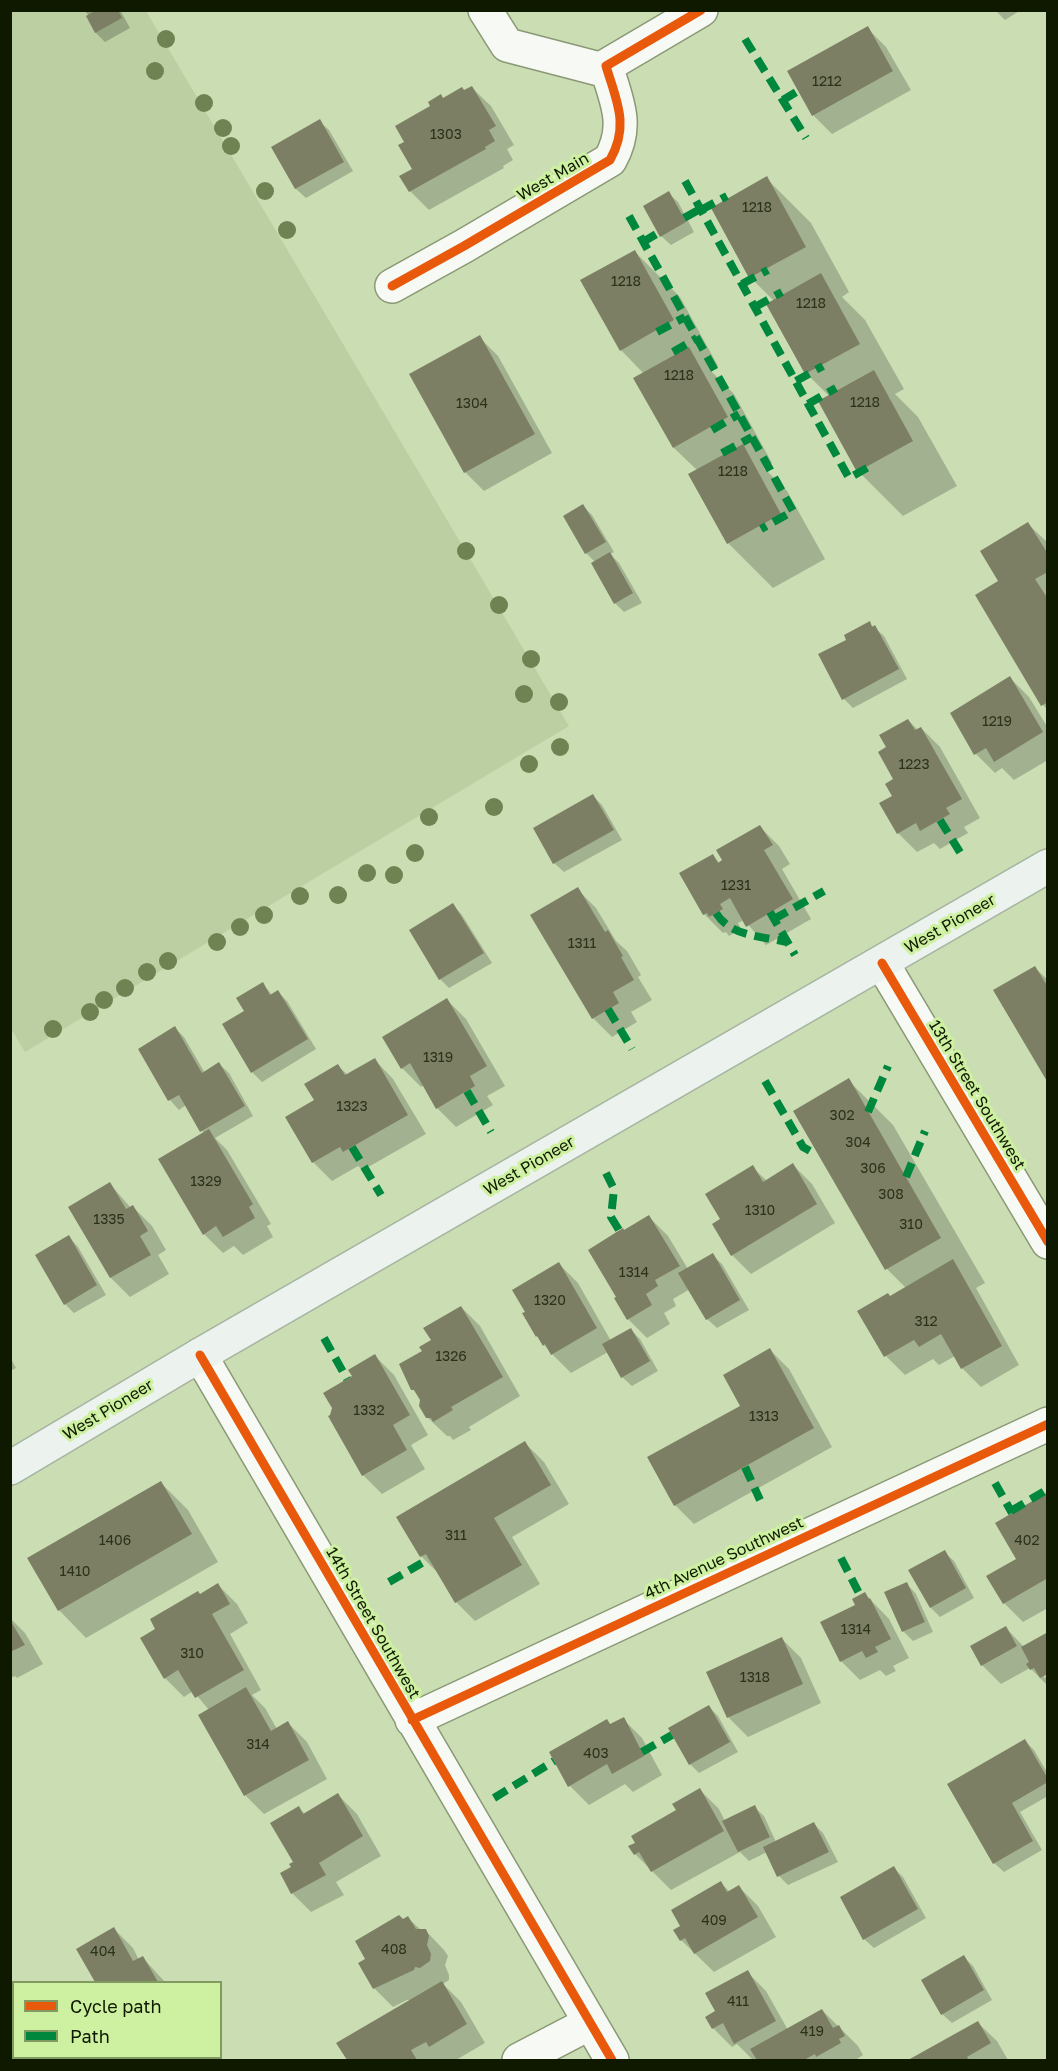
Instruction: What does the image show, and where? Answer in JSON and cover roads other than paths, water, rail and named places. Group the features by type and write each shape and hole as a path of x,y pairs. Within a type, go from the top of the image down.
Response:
{"main road":[{"name":"West Pioneer","path":"10,1468 200,1355 1047,866"}],"street":[{"path":"485,10 503,42 513,48 607,71 606,66 701,10"},
{"name":"West Main","path":"392,286 484,235 610,159 615,150 622,121 607,71"},
{"name":"13th Street Southwest","path":"882,963 1047,1242"},
{"name":"14th Street Southwest","path":"200,1355 612,2061"},
{"name":"4th Avenue Southwest","path":"412,1720 1047,1424"},
{"path":"519,2061 590,2023"}]}
